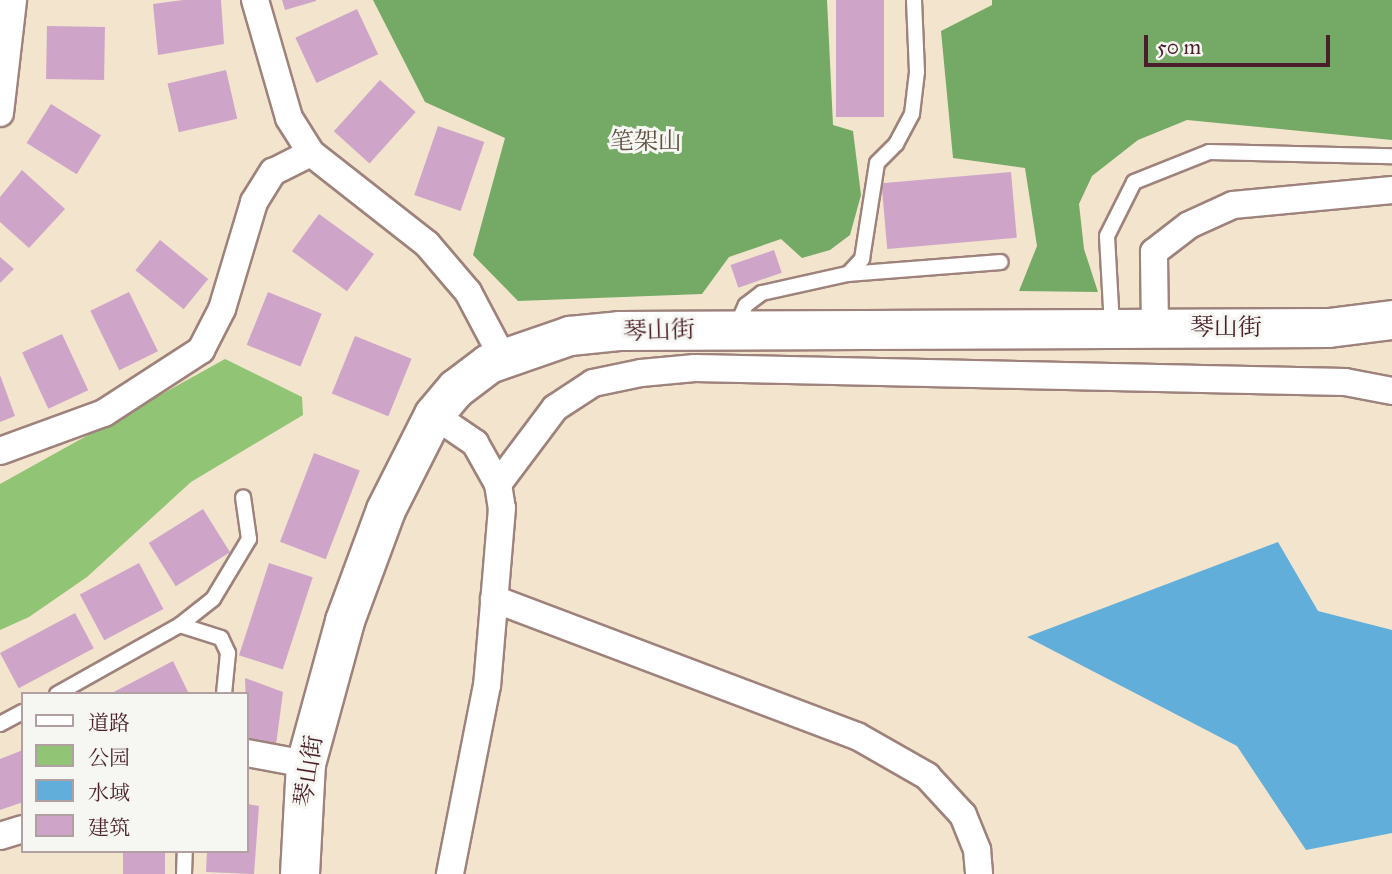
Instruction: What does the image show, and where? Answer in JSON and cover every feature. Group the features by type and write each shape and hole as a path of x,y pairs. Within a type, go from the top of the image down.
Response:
{"street":[{"path":"0,113 13,0"},
{"path":"255,0 289,118 311,153 427,244 468,292 503,358"},
{"path":"0,452 104,413 201,350 222,309 254,202 273,172 311,153"},
{"path":"1155,328 1154,252 1188,225 1233,205 1392,190"},
{"name":"琴山街","path":"300,874 306,764 345,621 386,510 434,415 456,389 503,358 570,336 735,329 1329,328 1392,320"},
{"path":"498,484 555,408 593,383 641,373 709,368 1345,382 1392,391"},
{"path":"434,415 475,443 498,484 502,508 486,685 450,874"},
{"path":"494,599 857,736 927,776 963,815 977,850 979,874"},
{"path":"248,753 306,764"},
{"path":"0,836 21,830"}],"lane":[{"path":"848,274 862,259 877,163 896,144 912,114 917,72 914,0"},
{"path":"1112,328 1107,236 1134,182 1209,152 1392,156"},
{"path":"735,329 746,305 762,293 848,274 1002,262"},
{"path":"61,692 180,625 213,598 249,539 243,498"},
{"path":"180,625 221,638 228,653 224,692"},
{"path":"0,724 21,713"},
{"path":"184,874 185,853"}],"green space":[{"name":"笔架山","path":"373,0 827,0 833,125 853,131 861,195 850,235 830,250 802,258 781,239 729,257 702,294 518,301 473,255 505,138 425,102"},
{"path":"992,0 1392,0 1392,140 1187,120 1138,140 1092,176 1079,204 1084,249 1098,292 1019,291 1037,246 1025,168 953,158 941,31 992,5"},
{"path":"225,359 302,397 303,415 191,482 87,577 29,617 0,630 0,484"}],"water":[{"path":"1278,542 1318,611 1392,630 1392,833 1306,850 1237,746 1027,637"}],"building":[{"path":"183,0 221,0 224,44 158,55 153,4"},
{"path":"282,0 316,0 316,1 285,10"},
{"path":"836,0 884,0 884,117 836,117"},
{"path":"357,9 378,54 317,83 295,38"},
{"path":"47,26 105,27 104,80 46,79"},
{"path":"226,70 237,119 179,132 168,83"},
{"path":"380,80 416,112 370,163 334,131"},
{"path":"51,104 101,135 77,174 27,143"},
{"path":"438,126 484,142 461,211 414,195"},
{"path":"22,170 65,209 29,248 0,222 0,197"},
{"path":"1011,172 1017,238 887,249 881,183"},
{"path":"319,214 374,254 347,291 292,251"},
{"path":"160,240 208,279 184,309 135,270"},
{"path":"774,250 782,273 738,288 731,265"},
{"path":"0,257 14,269 0,283"},
{"path":"129,292 158,351 119,370 90,311"},
{"path":"268,292 322,314 300,367 247,345"},
{"path":"62,334 88,390 48,409 22,353"},
{"path":"355,336 412,359 388,416 332,393"},
{"path":"0,375 15,416 0,422"},
{"path":"314,453 360,471 326,559 280,542"},
{"path":"203,509 230,552 176,586 149,543"},
{"path":"139,563 163,609 104,640 80,594"},
{"path":"269,563 313,577 283,669 239,655"},
{"path":"75,613 94,648 19,688 0,653"},
{"path":"173,661 188,692 114,692"},
{"path":"245,678 283,692 276,745 248,741 248,692 245,692"},
{"path":"21,751 21,803 0,810 0,759"},
{"path":"248,804 259,806 254,874 206,872 207,853 248,853"},
{"path":"123,853 165,853 165,874 123,874"}]}
